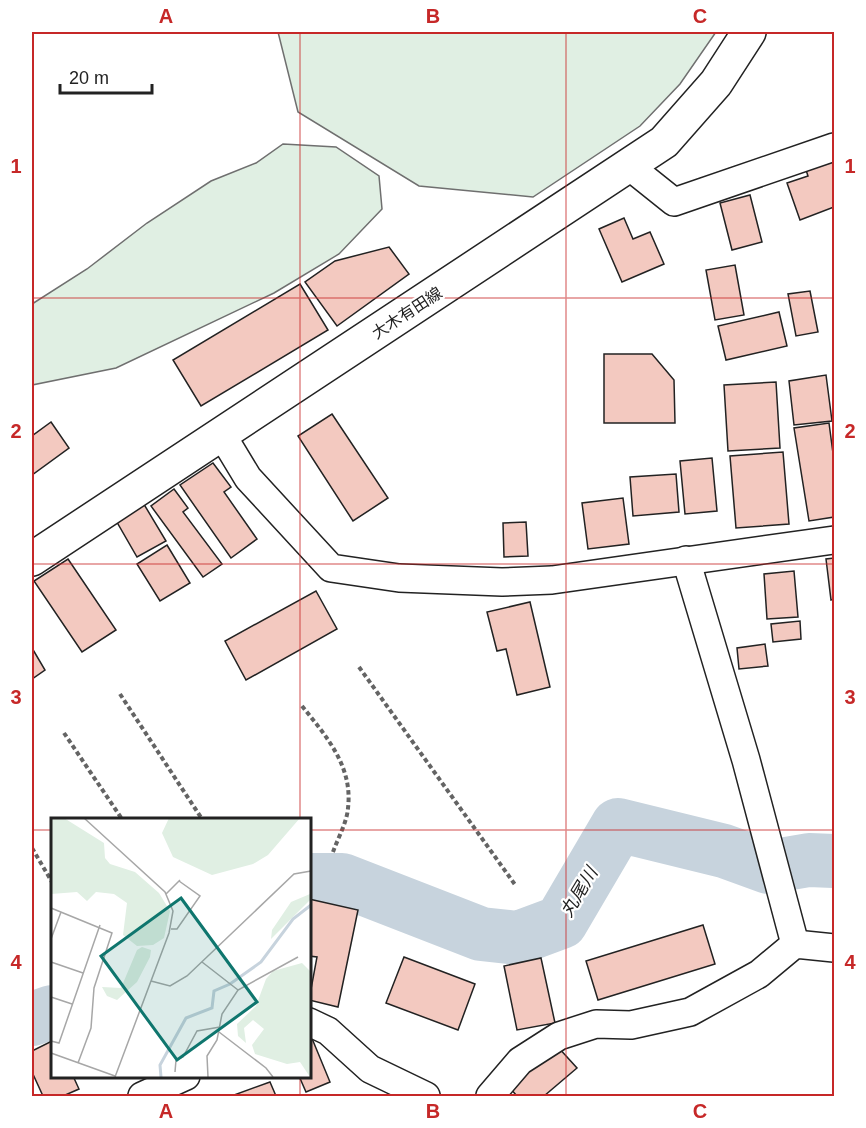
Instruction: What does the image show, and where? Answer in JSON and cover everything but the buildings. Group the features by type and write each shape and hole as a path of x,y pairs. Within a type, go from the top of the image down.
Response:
{"main road":[{"name":"大木有田線","path":"32,559 664,142 716,83 749,32"}],"street":[{"path":"629,166 674,202 834,147"},
{"path":"222,435 248,478 331,568 399,578 502,582 552,580 834,540"},
{"path":"686,560 746,760 795,944"},
{"path":"490,1096 520,1061 559,1036 596,1024 631,1025 690,1012 759,974 795,944 834,948"},
{"path":"310,1023 328,1031 370,1069 426,1096"},
{"path":"142,1096 184,1077"}],"path":[{"path":"359,667 516,886"},
{"path":"120,694 201,818"},
{"path":"302,706 332,744 348,776 348,809 333,852"},
{"path":"64,733 121,818"},
{"path":"32,848 51,880"}],"green space":[{"path":"278,32 716,32 680,84 640,126 533,197 419,186 298,112"},
{"path":"283,144 336,147 379,176 382,209 339,254 274,293 116,368 32,385 32,304 87,269 147,223 211,181 256,163"}],"waterway":[{"name":"丸尾川","path":"310,880 342,880 481,934 518,938 561,922 618,825 724,851 768,867 809,860 834,861"},
{"name":"丸尾川","path":"32,1019 51,1012"}]}
